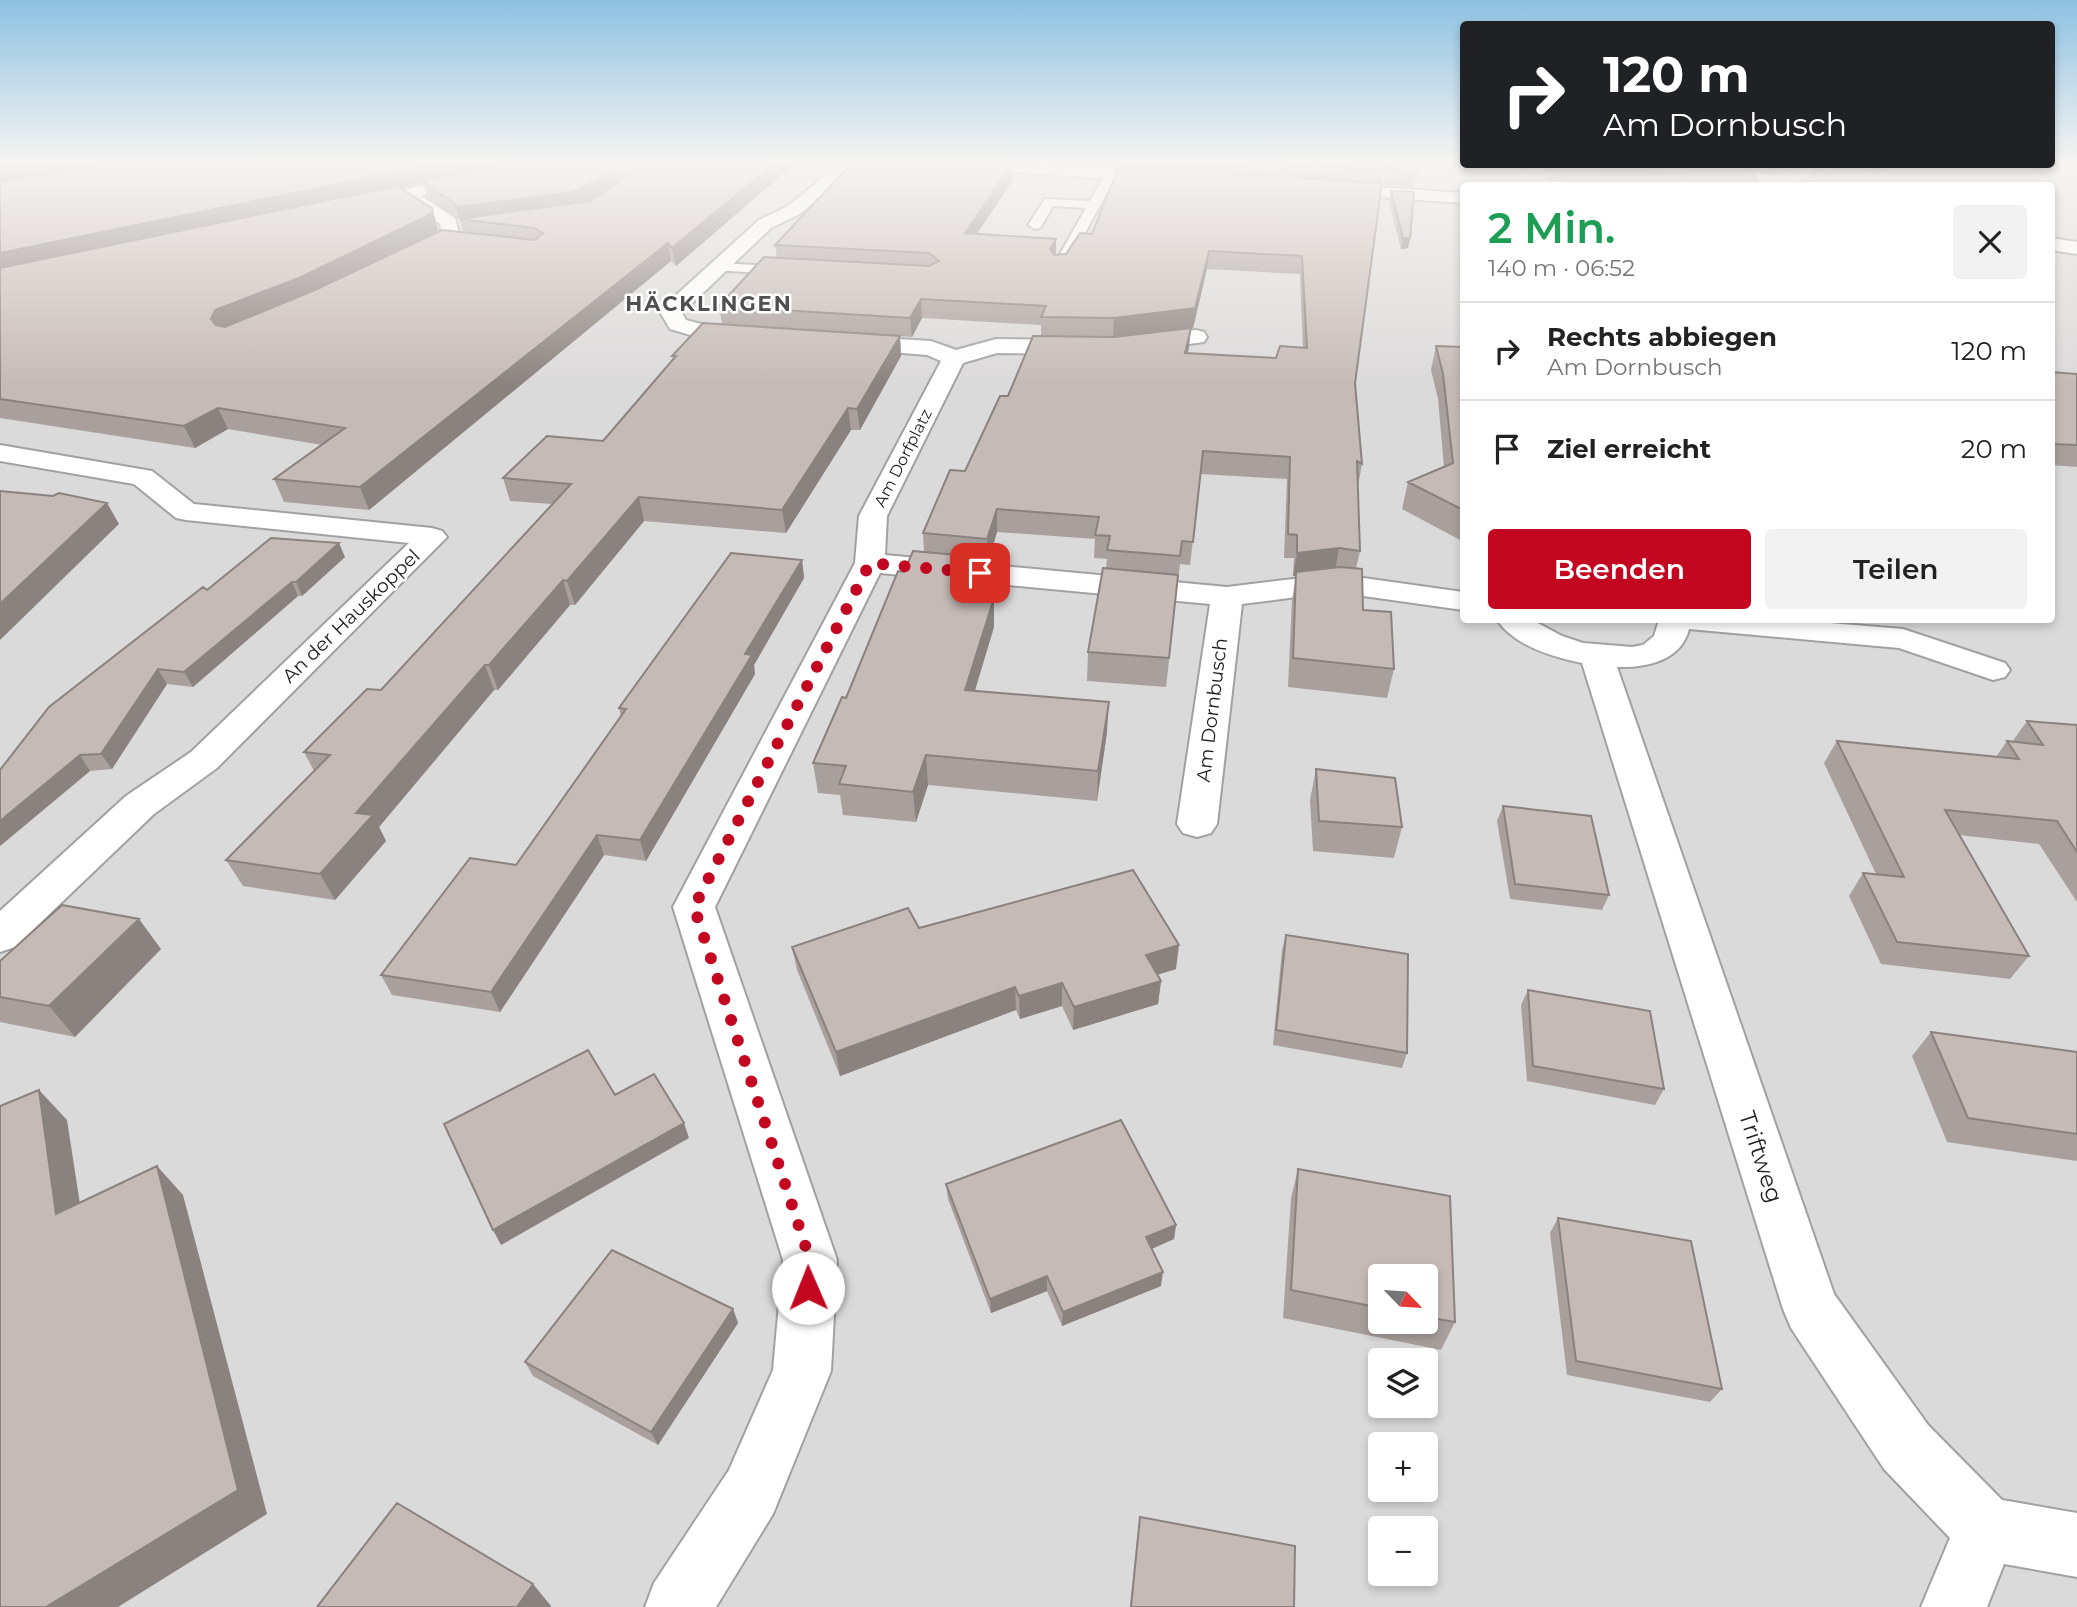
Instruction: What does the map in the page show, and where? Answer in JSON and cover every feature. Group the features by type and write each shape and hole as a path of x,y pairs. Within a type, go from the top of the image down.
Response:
{"street":[{"path":"394,264 454,236"},
{"path":"752,236 671,312 678,324 710,334 766,337"},
{"path":"2055,245 2077,248"},
{"path":"821,341 931,348 954,358 996,346 1106,347 1196,337"},
{"name":"Am Dorfplatz","path":"870,563 873,516 954,358"},
{"name":"An der Hauskoppel","path":"0,453 142,477 187,512 432,537 204,760 140,805 0,936"},
{"path":"678,1607 751,1492 802,1371 810,1260 694,907 870,563 1227,596 1335,583 1460,601"},
{"name":"Am Dornbusch","path":"1198,824 1227,596"},
{"path":"1517,623 1537,638 1565,650 1597,657 1625,657 1649,653 1667,644 1675,632 1675,623"},
{"path":"1724,623 1903,639 1993,670"},
{"name":"Triftweg","path":"1597,657 1811,1309 1906,1447 1986,1529"},
{"path":"1954,1607 1986,1529 2077,1545"}],"lane":[{"path":"1059,268 1077,236"},
{"path":"719,267 806,272"}],"shaded area":[{"path":"0,236 1460,236 1460,623 2055,623 2055,236 2077,236 2077,1607 0,1607"}],"building":[{"path":"0,236 83,236 0,253"},
{"path":"155,236 386,236 299,278 215,310 211,319 216,325 225,327 315,290 429,236 498,236 535,240 540,236 686,236 672,248 668,243 360,487 274,479 345,428 218,408 184,426 0,399 0,268"},
{"path":"783,236 1010,236 1056,239 1050,249 1054,255 1066,254 1078,236 1375,236 1355,383 1362,464 1357,461 1360,551 1339,548 1297,553 1297,535 1288,534 1290,457 1203,451 1193,542 1182,541 1180,556 1107,550 1110,536 1095,535 1099,517 997,509 987,539 923,533 950,470 965,471 1000,396 1008,396 1033,336 1114,337 1191,328 1185,353 1276,358 1280,346 1307,348 1302,256 1209,251 1195,308 1114,318 1041,317 1046,306 921,299 910,318 719,306 764,257 929,266 939,261 929,253 775,245"},
{"path":"703,323 900,336 857,409 848,408 782,510 639,497 567,581 563,580 489,665 485,665 356,813 373,815 320,874 226,860 330,755 304,752 367,689 381,690 571,484 503,478 547,436 603,441 676,356 672,356"},
{"path":"1436,346 1460,347 1460,508 1408,482 1453,463 1443,374"},
{"path":"2055,372 2077,374 2077,445 2055,444"},
{"path":"0,491 53,496 59,493 107,503 0,604"},
{"path":"271,538 339,543 296,582 292,582 184,672 158,669 101,754 80,755 0,821 0,770 49,707 203,587 207,590"},
{"path":"913,551 980,557 967,596 994,598 965,690 1109,702 1098,771 926,755 913,792 839,784 846,766 813,763 842,697 846,698 898,571 904,572"},
{"path":"731,553 802,560 745,654 752,655 640,840 597,835 491,992 381,975 470,858 516,865 626,709 619,708"},
{"path":"1340,567 1362,569 1363,610 1391,612 1394,669 1293,658 1296,572"},
{"path":"1103,568 1178,575 1169,658 1088,652"},
{"path":"2027,721 2077,725 2077,852 2057,821 1945,810 2029,956 1897,942 1863,873 1904,877 1837,741 2019,759 2007,741 2043,745"},
{"path":"1316,769 1395,778 1402,827 1319,821"},
{"path":"1503,806 1591,816 1609,895 1515,884"},
{"path":"1133,870 1179,945 1146,955 1161,981 1074,1007 1062,983 1019,996 1015,987 836,1052 792,947 908,908 919,928"},
{"path":"62,905 139,919 49,1006 0,997 0,961"},
{"path":"1286,935 1408,954 1407,1053 1276,1030"},
{"path":"1528,990 1650,1011 1664,1089 1533,1066"},
{"path":"1931,1032 2077,1052 2077,1134 1968,1118"},
{"path":"588,1050 615,1095 654,1074 684,1123 493,1230 444,1124"},
{"path":"39,1090 56,1214 157,1166 238,1490 46,1607 0,1607 0,1106"},
{"path":"1121,1120 1176,1225 1146,1237 1163,1272 1063,1312 1047,1276 990,1299 946,1184"},
{"path":"1298,1169 1450,1196 1455,1322 1438,1319 1438,1264 1368,1264 1368,1305 1291,1290"},
{"path":"1558,1218 1691,1241 1722,1389 1576,1361"},
{"path":"612,1250 733,1309 651,1432 525,1362"},
{"path":"397,1503 533,1584 517,1607 317,1607"},
{"path":"1140,1517 1295,1546 1294,1607 1131,1607"}],"district":[{"name":"HÄCKLINGEN","path":"709,303"}],"route":[{"path":"808,1288 810,1260 694,907 870,563 980,573"}]}
